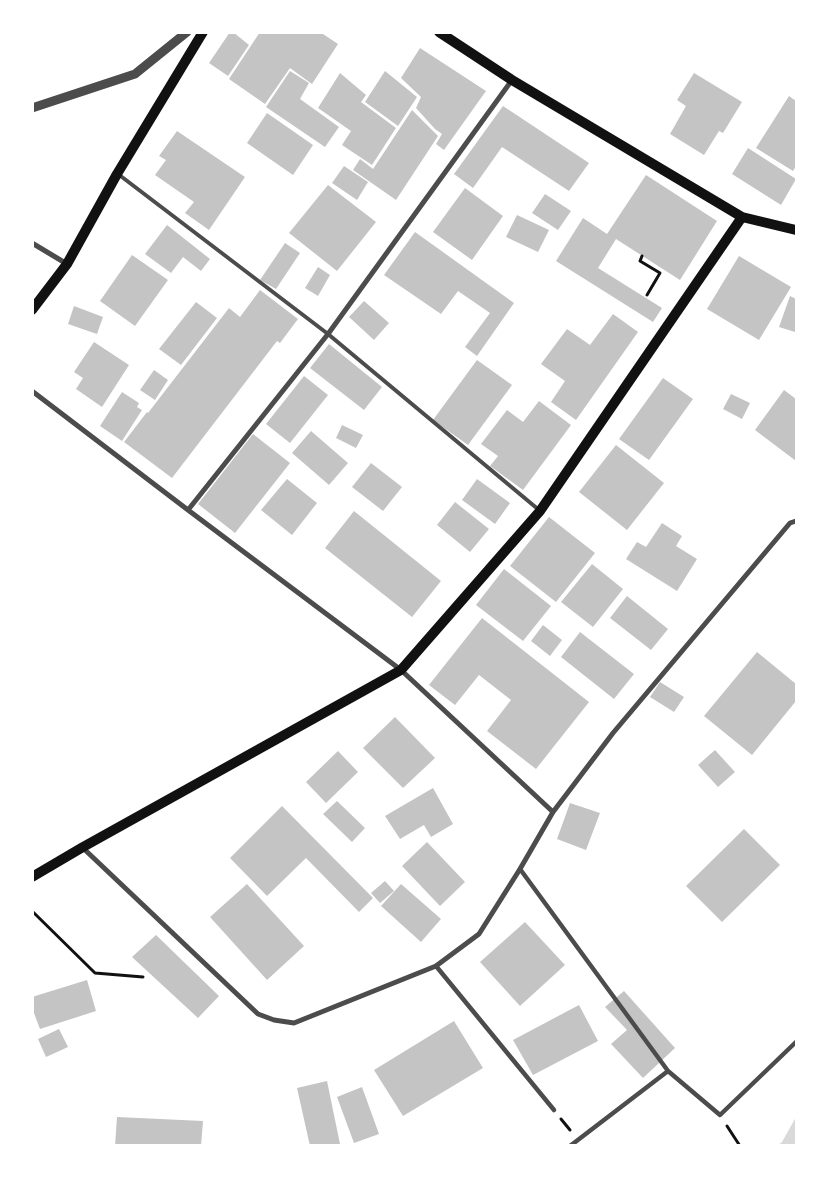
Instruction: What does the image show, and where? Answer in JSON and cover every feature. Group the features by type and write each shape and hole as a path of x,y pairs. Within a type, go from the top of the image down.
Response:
{"main road":[{"path":"32,310 67,264 118,174 203,32"},
{"path":"439,32 512,80 689,184 742,218 796,230"},
{"path":"32,877 401,670 540,511 742,218"}],"street":[{"path":"32,108 135,74 186,32"},
{"path":"188,510 328,334 512,80"},
{"path":"32,242 67,264"},
{"path":"32,391 401,670 553,812"},
{"path":"83,847 258,1014 274,1020 294,1023 436,966 479,934 553,812 613,733 790,523 796,521"},
{"path":"520,869 668,1071 720,1115 796,1042"},
{"path":"436,966 554,1110"},
{"path":"570,1146 668,1071"}],"lane":[{"path":"118,174 328,334 540,511"}],"path":[{"path":"642,256 640,261 660,274 647,295"},
{"path":"32,911 95,973 143,977"},
{"path":"554,1110 578,1140"},
{"path":"720,1115 740,1146"}],"shaded area":[{"path":"796,1117 796,1145 778,1145 782,1142"}],"building":[{"path":"230,32 233,32 249,45 228,76 209,63"},
{"path":"260,32 320,32 338,44 312,84 290,68 265,104 229,79"},
{"path":"420,48 486,91 444,150 436,144 442,134 416,108 421,97 401,78"},
{"path":"290,71 309,83 300,99 339,127 325,147 266,107"},
{"path":"385,71 417,97 398,126 365,102"},
{"path":"340,73 366,95 361,102 396,128 372,165 342,145 351,131 318,108"},
{"path":"694,73 742,102 723,133 719,131 704,155 670,134 686,106 677,100"},
{"path":"789,96 796,101 796,166 793,171 756,148"},
{"path":"503,106 589,163 569,191 502,147 473,188 454,174"},
{"path":"412,110 438,136 396,200 353,170 360,159 373,169"},
{"path":"267,113 313,145 293,175 247,143"},
{"path":"177,131 245,177 209,230 185,213 194,202 155,175 166,160 159,156"},
{"path":"748,148 796,179 781,205 732,174"},
{"path":"344,166 368,182 357,200 332,183"},
{"path":"646,175 717,221 680,280 616,239 598,268 662,308 653,322 556,261 583,218 607,234"},
{"path":"328,185 376,222 337,271 289,233"},
{"path":"465,188 503,216 472,260 433,232"},
{"path":"545,194 571,211 558,230 532,213"},
{"path":"517,215 549,230 538,252 506,237"},
{"path":"167,225 210,259 201,271 183,257 171,273 145,254"},
{"path":"415,232 514,303 477,356 465,347 490,313 458,291 441,314 384,275"},
{"path":"285,243 300,253 276,289 260,280"},
{"path":"132,255 168,280 135,326 100,301"},
{"path":"739,256 791,287 759,340 707,309"},
{"path":"318,267 330,275 318,296 305,288"},
{"path":"260,290 298,319 280,343 277,341 172,478 124,442 229,308 240,317"},
{"path":"790,296 796,299 795,332 779,327"},
{"path":"364,301 389,323 374,340 349,317"},
{"path":"196,302 217,318 181,365 159,349"},
{"path":"74,306 103,317 97,334 68,324"},
{"path":"613,314 638,332 576,420 551,402 565,381 541,364 567,329 590,345"},
{"path":"94,342 129,365 102,407 76,389 83,378 74,372"},
{"path":"329,344 382,387 364,410 310,368"},
{"path":"477,360 512,385 468,445 433,420"},
{"path":"154,370 168,380 155,400 140,390"},
{"path":"304,376 328,395 290,443 266,424"},
{"path":"663,378 693,399 649,460 619,439"},
{"path":"784,390 796,399 796,461 755,430"},
{"path":"122,392 139,403 137,407 142,410 122,441 100,426"},
{"path":"731,394 750,403 742,419 723,409"},
{"path":"539,401 571,425 523,490 490,466 498,456 481,444 507,410 523,422"},
{"path":"342,425 363,435 356,448 336,438"},
{"path":"311,431 348,463 329,485 292,453"},
{"path":"253,434 290,463 235,533 198,504"},
{"path":"616,445 664,483 627,530 579,492"},
{"path":"371,463 402,487 383,511 352,487"},
{"path":"287,479 317,503 292,535 261,510"},
{"path":"477,479 510,503 495,524 462,500"},
{"path":"455,502 489,529 470,552 437,525"},
{"path":"354,511 441,581 412,617 325,548"},
{"path":"549,517 595,553 556,602 510,566"},
{"path":"662,523 682,536 676,546 697,559 677,591 626,559 637,542 646,547"},
{"path":"592,564 623,589 593,627 561,602"},
{"path":"504,569 551,606 523,641 476,605"},
{"path":"627,596 668,629 651,650 610,618"},
{"path":"482,618 589,702 536,769 487,731 511,700 479,675 455,705 429,685"},
{"path":"543,625 562,640 550,656 531,641"},
{"path":"580,632 634,674 614,699 561,657"},
{"path":"757,652 796,684 796,701 752,755 704,716"},
{"path":"660,682 684,697 674,712 650,697"},
{"path":"395,717 435,758 403,788 363,748"},
{"path":"715,750 735,772 718,787 698,765"},
{"path":"338,751 358,772 326,803 306,782"},
{"path":"433,788 453,824 431,837 424,825 400,839 385,816"},
{"path":"337,801 365,828 352,842 323,814"},
{"path":"570,803 600,813 586,850 557,839"},
{"path":"282,806 373,898 359,912 306,858 267,896 230,858"},
{"path":"744,829 780,865 722,922 686,886"},
{"path":"427,842 465,882 440,906 402,866"},
{"path":"385,881 394,891 380,903 371,893"},
{"path":"247,884 304,946 267,980 210,917"},
{"path":"401,884 441,919 421,942 381,906"},
{"path":"525,922 565,965 520,1006 480,962"},
{"path":"156,935 219,996 198,1018 132,957"},
{"path":"87,980 96,1011 40,1029 32,1008 32,997"},
{"path":"624,991 675,1048 643,1078 611,1044 627,1030 605,1007"},
{"path":"579,1005 598,1041 533,1075 513,1040"},
{"path":"454,1021 483,1068 403,1116 374,1070"},
{"path":"59,1029 68,1047 46,1057 38,1039"},
{"path":"327,1081 340,1144 335,1146 310,1146 297,1088"},
{"path":"362,1087 379,1134 354,1143 337,1097"},
{"path":"117,1117 203,1121 201,1146 115,1146"}]}
